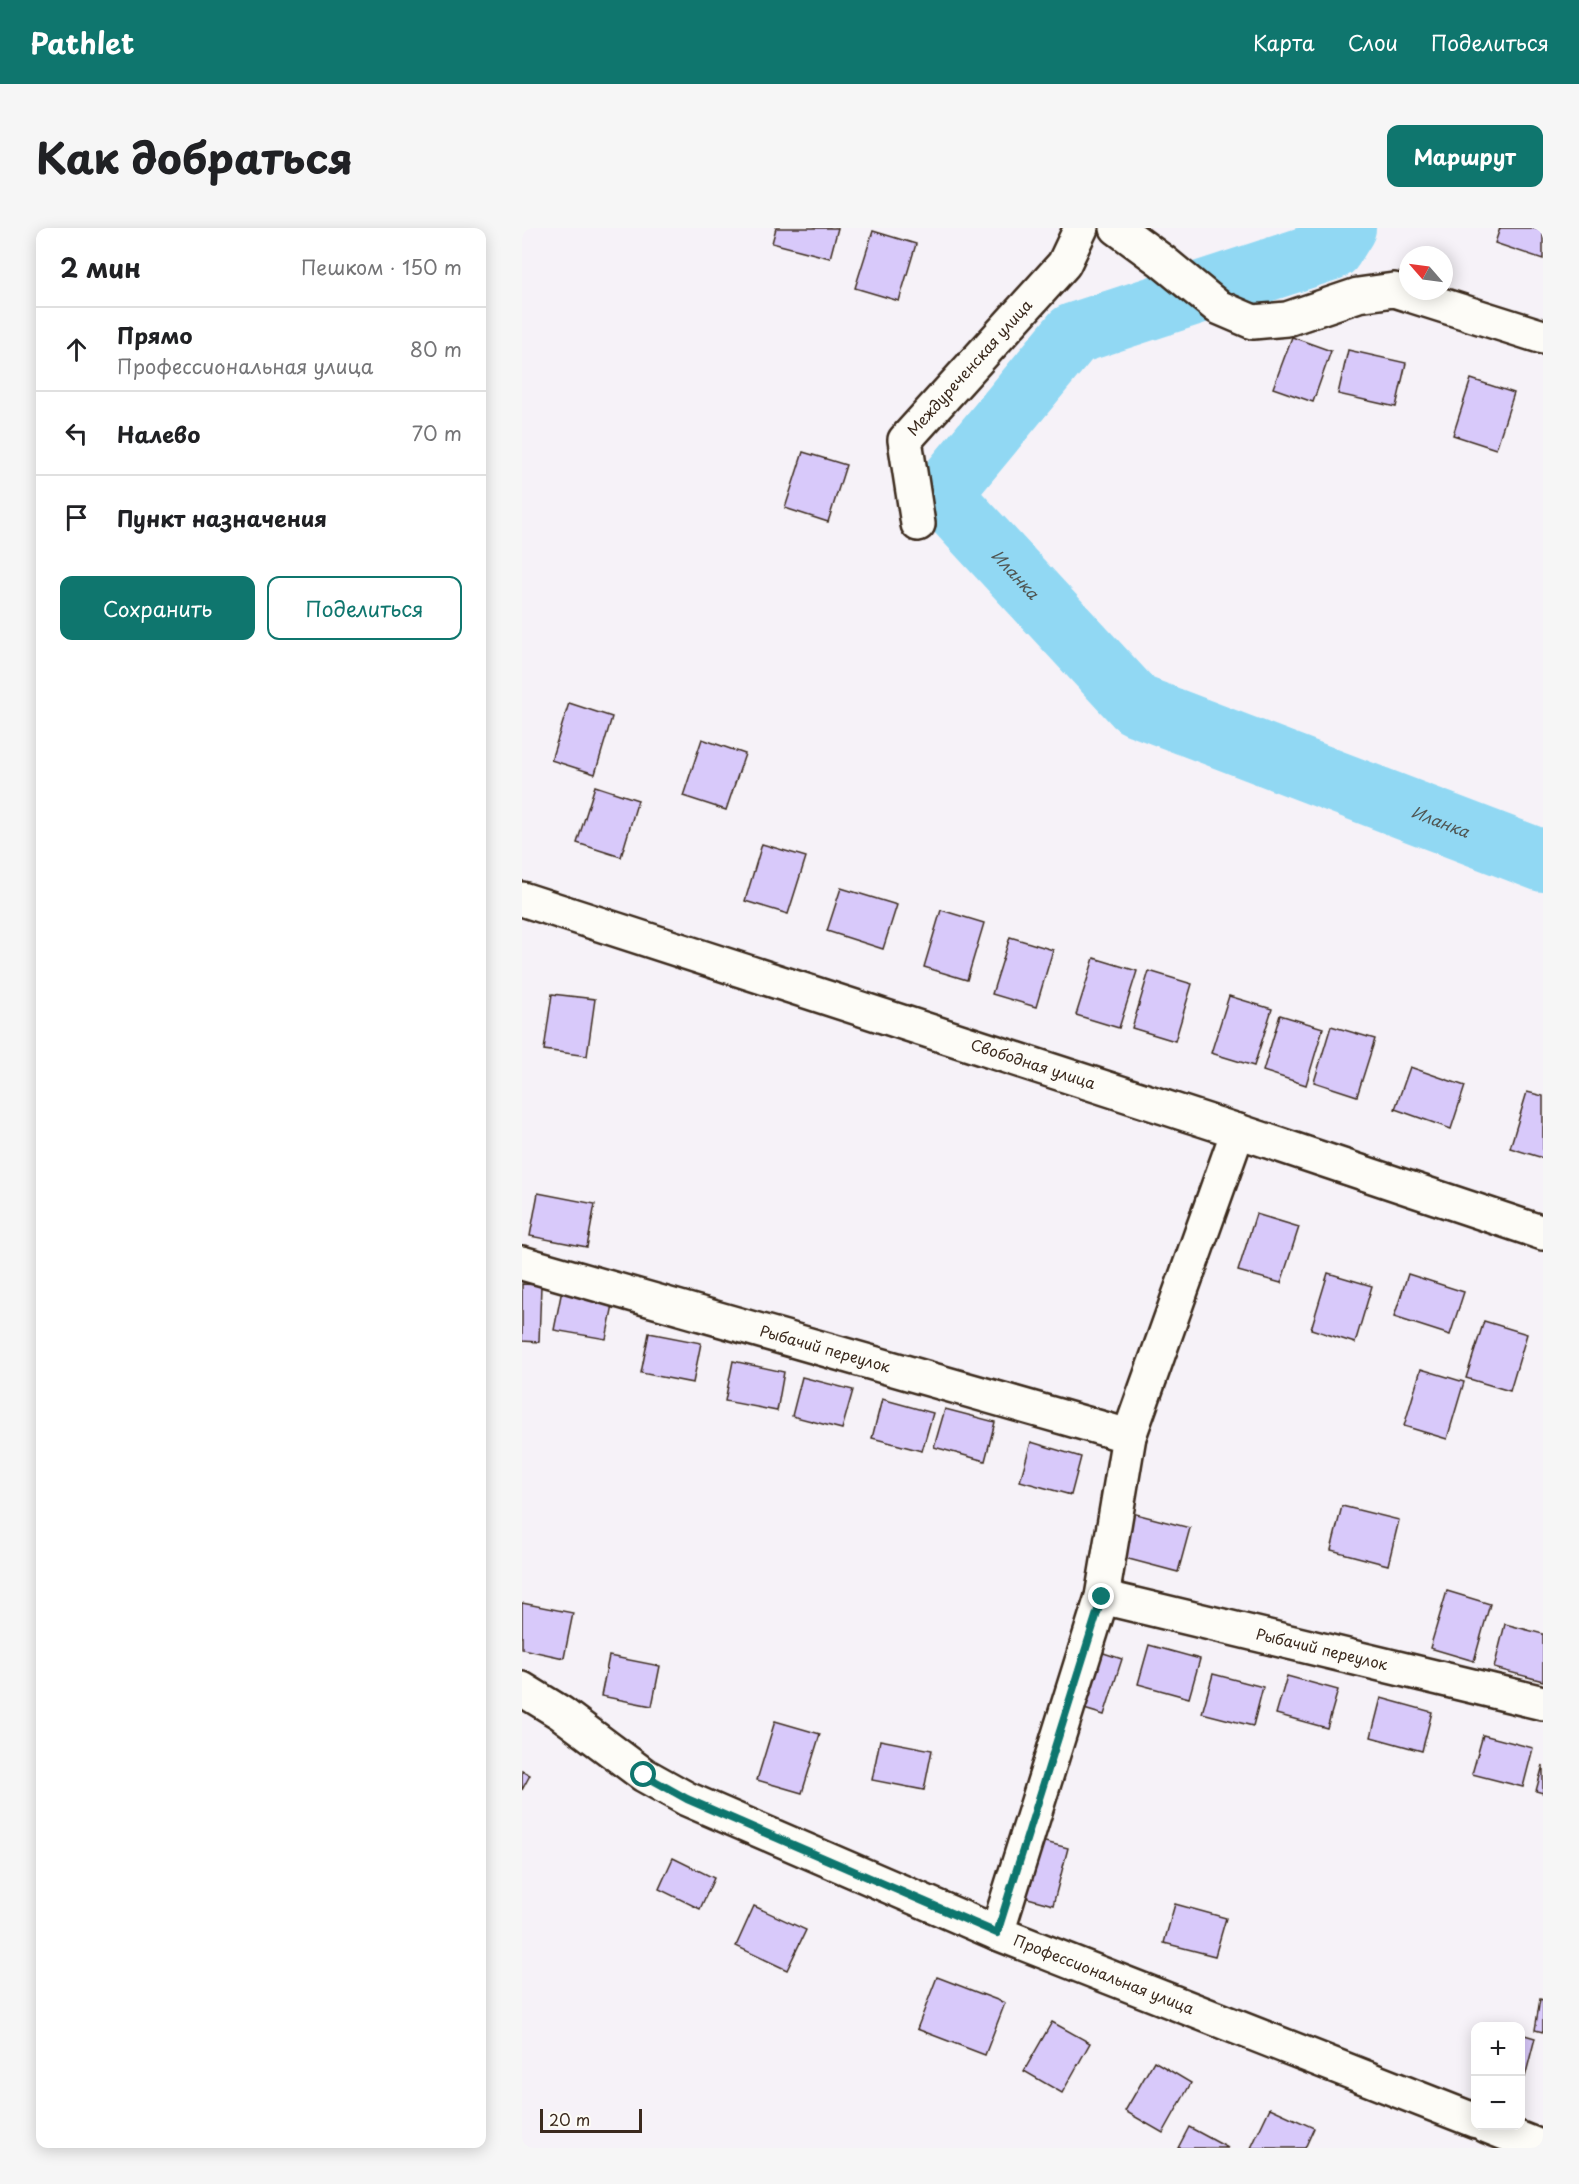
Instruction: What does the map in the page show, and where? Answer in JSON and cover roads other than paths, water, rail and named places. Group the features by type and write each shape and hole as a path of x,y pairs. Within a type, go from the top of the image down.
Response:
{"street":[{"name":"Междуреченская улица","path":"918,524 905,440 1064,264 1080,228"},
{"path":"1117,228 1218,307 1253,322 1287,319 1359,296 1394,290 1543,337"},
{"name":"Свободная улица","path":"522,899 1238,1131 1543,1233"},
{"path":"997,1933 1102,1597 1129,1436 1238,1131"},
{"name":"Рыбачий переулок","path":"522,1263 1129,1436"},
{"name":"Рыбачий переулок","path":"1102,1597 1543,1703"},
{"name":"Профессиональная улица","path":"522,1689 561,1713 644,1775 687,1799 997,1933 1471,2119"},
{"path":"1497,2130 1543,2148"}],"waterway":[{"name":"Иланка","path":"1345,228 1332,249 1073,334 941,494 1136,705 1543,861"}]}
